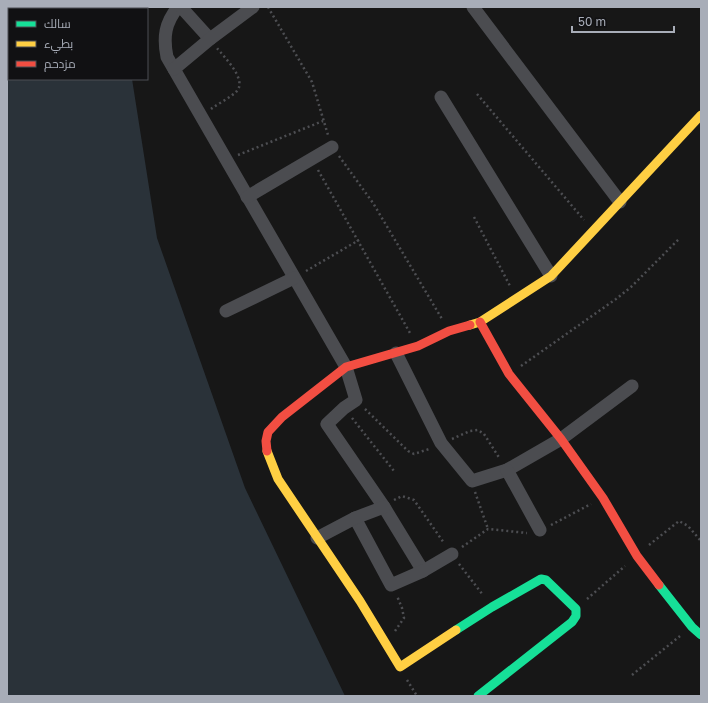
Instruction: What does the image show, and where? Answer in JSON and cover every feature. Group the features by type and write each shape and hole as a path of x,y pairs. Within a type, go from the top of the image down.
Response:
{"street":[{"path":"178,7 171,16 166,29 164,43 167,56 346,368 356,400 344,408 327,424 384,507 424,571"},
{"path":"181,7 210,39"},
{"path":"174,69 210,39 253,7"},
{"path":"473,7 620,202"},
{"path":"441,97 551,276"},
{"path":"478,696 575,620 576,609 543,579 492,607 400,667 360,601 278,479 268,452 266,441 268,432 282,417 346,368 418,346 449,331 480,322 551,276 701,114"},
{"path":"247,197 332,147"},
{"path":"226,311 294,278"},
{"path":"480,322 509,374 561,439 603,498 637,556 692,627 701,635"},
{"path":"396,353 442,444 472,481 507,470 561,439 632,386"},
{"path":"507,470 540,530"},
{"path":"317,538 355,518 384,507"},
{"path":"355,518 391,585 424,571 452,554"}],"path":[{"path":"226,160 323,121 312,82 268,7"},
{"path":"201,116 238,90 240,84 238,74 210,39"},
{"path":"477,94 594,231"},
{"path":"332,147 372,203 449,331"},
{"path":"312,160 359,240 418,346"},
{"path":"474,217 516,299"},
{"path":"509,374 616,300 679,239"},
{"path":"294,278 359,240"},
{"path":"356,400 402,446 414,454 442,444 470,431 478,430 484,434 507,470"},
{"path":"344,408 394,471"},
{"path":"472,481 488,529"},
{"path":"384,507 402,496 414,500 492,607"},
{"path":"452,554 488,529 524,534 540,530 603,498"},
{"path":"576,609 674,523 679,521 688,526 701,541"},
{"path":"391,585 402,608 404,618"},
{"path":"632,675 692,627"}],"shaded area":[{"path":"7,7 120,7 8,8 8,80 132,80 157,238 245,488 345,696 7,696"}],"traffic: fast":[{"path":"456,630 492,607 541,579 546,580 576,609 576,616 572,622 478,696"},
{"path":"659,585 692,627 701,635"}],"traffic: slow":[{"path":"470,325 480,322 551,276 701,115"},
{"path":"267,451 278,479 360,601 400,667 456,630"}],"traffic: jam":[{"path":"480,322 509,374 561,439 603,498 637,556 659,585"},
{"path":"267,451 266,441 268,432 282,417 346,367 418,346 449,331 470,325"}]}
